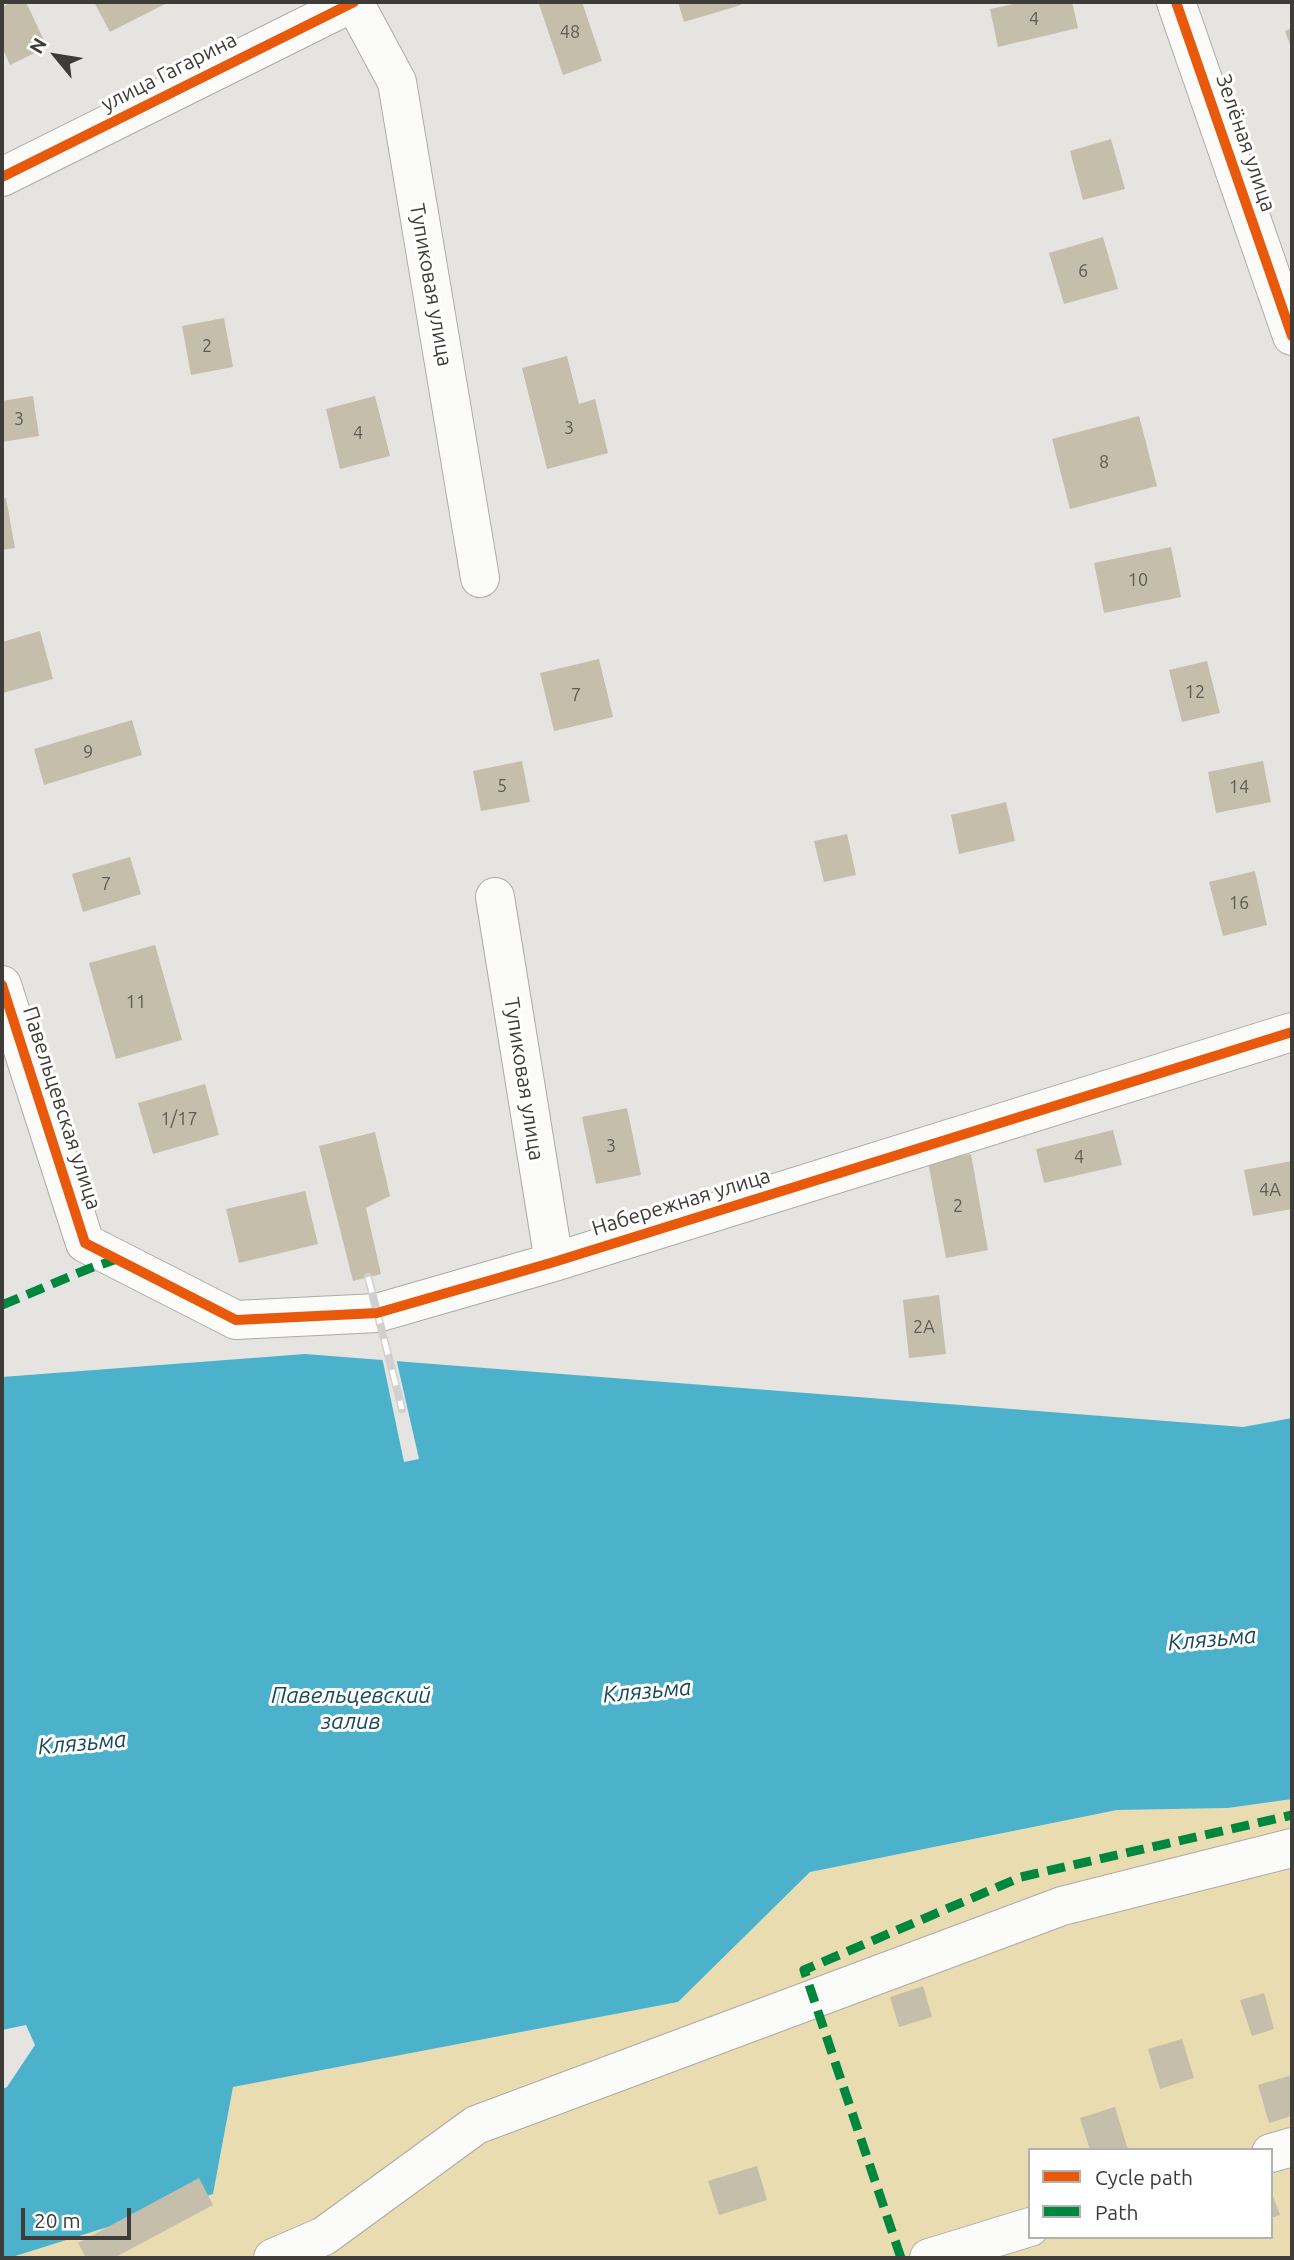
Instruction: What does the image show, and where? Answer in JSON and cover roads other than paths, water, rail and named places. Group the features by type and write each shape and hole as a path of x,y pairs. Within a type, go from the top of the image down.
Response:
{"street":[{"name":"улица Гагарина","path":"2,177 354,2"},
{"name":"Тупиковая улица","path":"354,2 397,82 480,578"},
{"name":"Зелёная улица","path":"1176,2 1292,336"},
{"name":"Тупиковая улица","path":"495,897 554,1262"},
{"name":"Павельцевская улица","path":"2,985 86,1243"},
{"name":"Набережная улица","path":"86,1243 236,1320 377,1313 554,1262 1292,1032"},
{"path":"273,2258 325,2247 476,2125 1062,1906 1292,1848"},
{"path":"1273,2152 1292,2147"},
{"path":"929,2258 1028,2228"}],"water":[{"name":"Павельцевский залив","path":"305,1354 1243,1427 1292,1418 1292,1799 1228,1808 1117,1810 810,1872 678,2002 233,2087 213,2194 2,2258 2,2089 7,2087 35,2045 26,2025 2,2030 2,1377"}],"railway":[{"path":"368,1277 402,1409"}],"water label":[{"name":"Клязьма","path":"1212,1639"},
{"name":"Клязьма","path":"647,1691"},
{"name":"Клязьма","path":"82,1743"}]}
